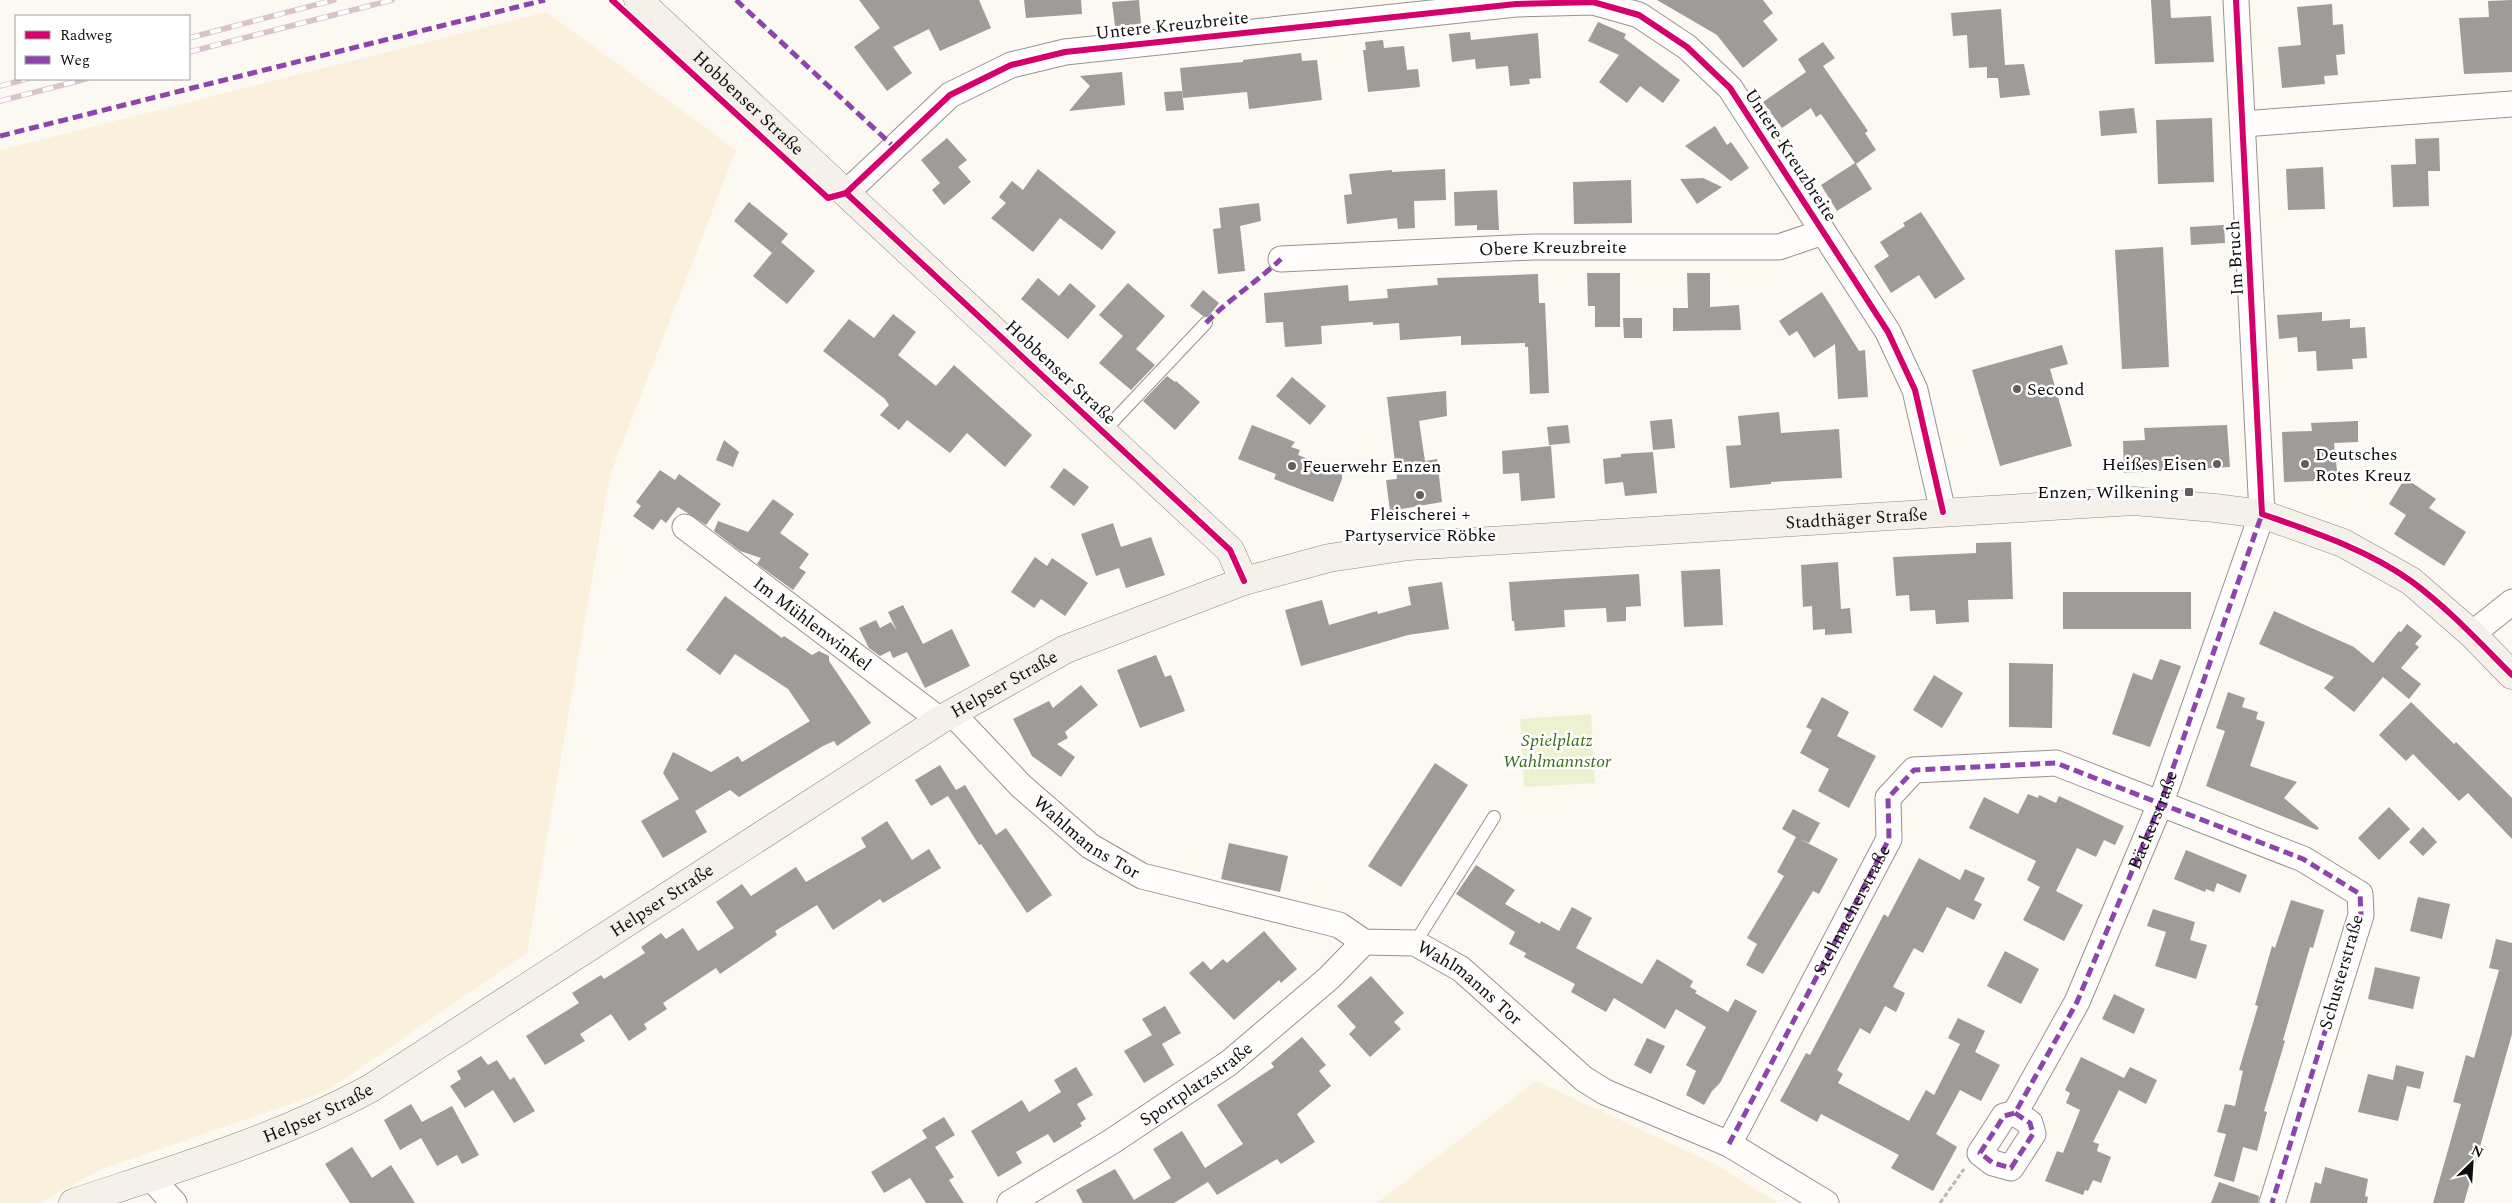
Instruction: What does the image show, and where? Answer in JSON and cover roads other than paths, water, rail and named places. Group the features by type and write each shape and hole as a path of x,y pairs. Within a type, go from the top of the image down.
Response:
{"main road":[{"name":"Hobbenser Straße","path":"644,5 1230,550 1244,581"},
{"name":"Stadthäger Straße","path":"1244,581 1329,558 1409,546 2134,501 2262,514 2343,543 2402,576 2472,634 2512,675"},
{"name":"Helpser Straße","path":"73,1203 272,1135 324,1114 372,1088 946,716 1066,650 1244,581"}],"street":[{"name":"Im Bruch","path":"2236,0 2262,514"},
{"name":"Untere Kreuzbreite","path":"846,193 950,95 1010,65 1065,52 1516,4 1593,2 1639,15 1687,47 1730,88 1888,332 1915,390 1943,512"},
{"path":"2243,124 2512,104"},
{"name":"Obere Kreuzbreite","path":"1280,259 1533,247 1779,247 1823,232"},
{"name":"Bäckerstraße","path":"2015,1113 2030,1123 2033,1134 2011,1168 1993,1163 1980,1153 2004,1116 2015,1113 2077,1002 2160,802 2262,514"},
{"name":"Im Mühlenwinkel","path":"685,527 946,716"},
{"path":"2472,634 2512,602"},
{"name":"Wahlmanns Tor","path":"946,716 1021,786 1090,846 1142,876 1339,925 1364,942 1415,943 1461,969 1584,1079 1605,1092 1728,1144 1826,1203"},
{"name":"Stellmacherstraße","path":"1728,1144 1890,839 1888,798 1914,770 2056,763 2160,802"},
{"name":"Schusterstraße","path":"2160,802 2303,859 2360,894 2361,915 2272,1203"},
{"name":"Sportplatzstraße","path":"1010,1203 1111,1142 1230,1063 1330,978 1364,942"},
{"path":"150,1177 174,1203"}],"lane":[{"path":"1103,432 1206,323"},
{"path":"1415,943 1494,817"}],"railway":[{"path":"190,38 334,0"},
{"path":"190,52 392,0"},
{"path":"0,86 23,80"},
{"path":"0,101 82,80"}],"place":[{"name":"Second","path":"2017,389"},
{"name":"Heißes Eisen","path":"2217,464"},
{"name":"Deutsches Rotes Kreuz","path":"2305,464"},
{"name":"Feuerwehr Enzen","path":"1292,466"},
{"name":"Enzen, Wilkening","path":"2189,492"},
{"name":"Fleischerei + Partyservice Röbke","path":"1420,495"}],"park label":[{"name":"Spielplatz Wahlmannstor","path":"1557,750"}]}
